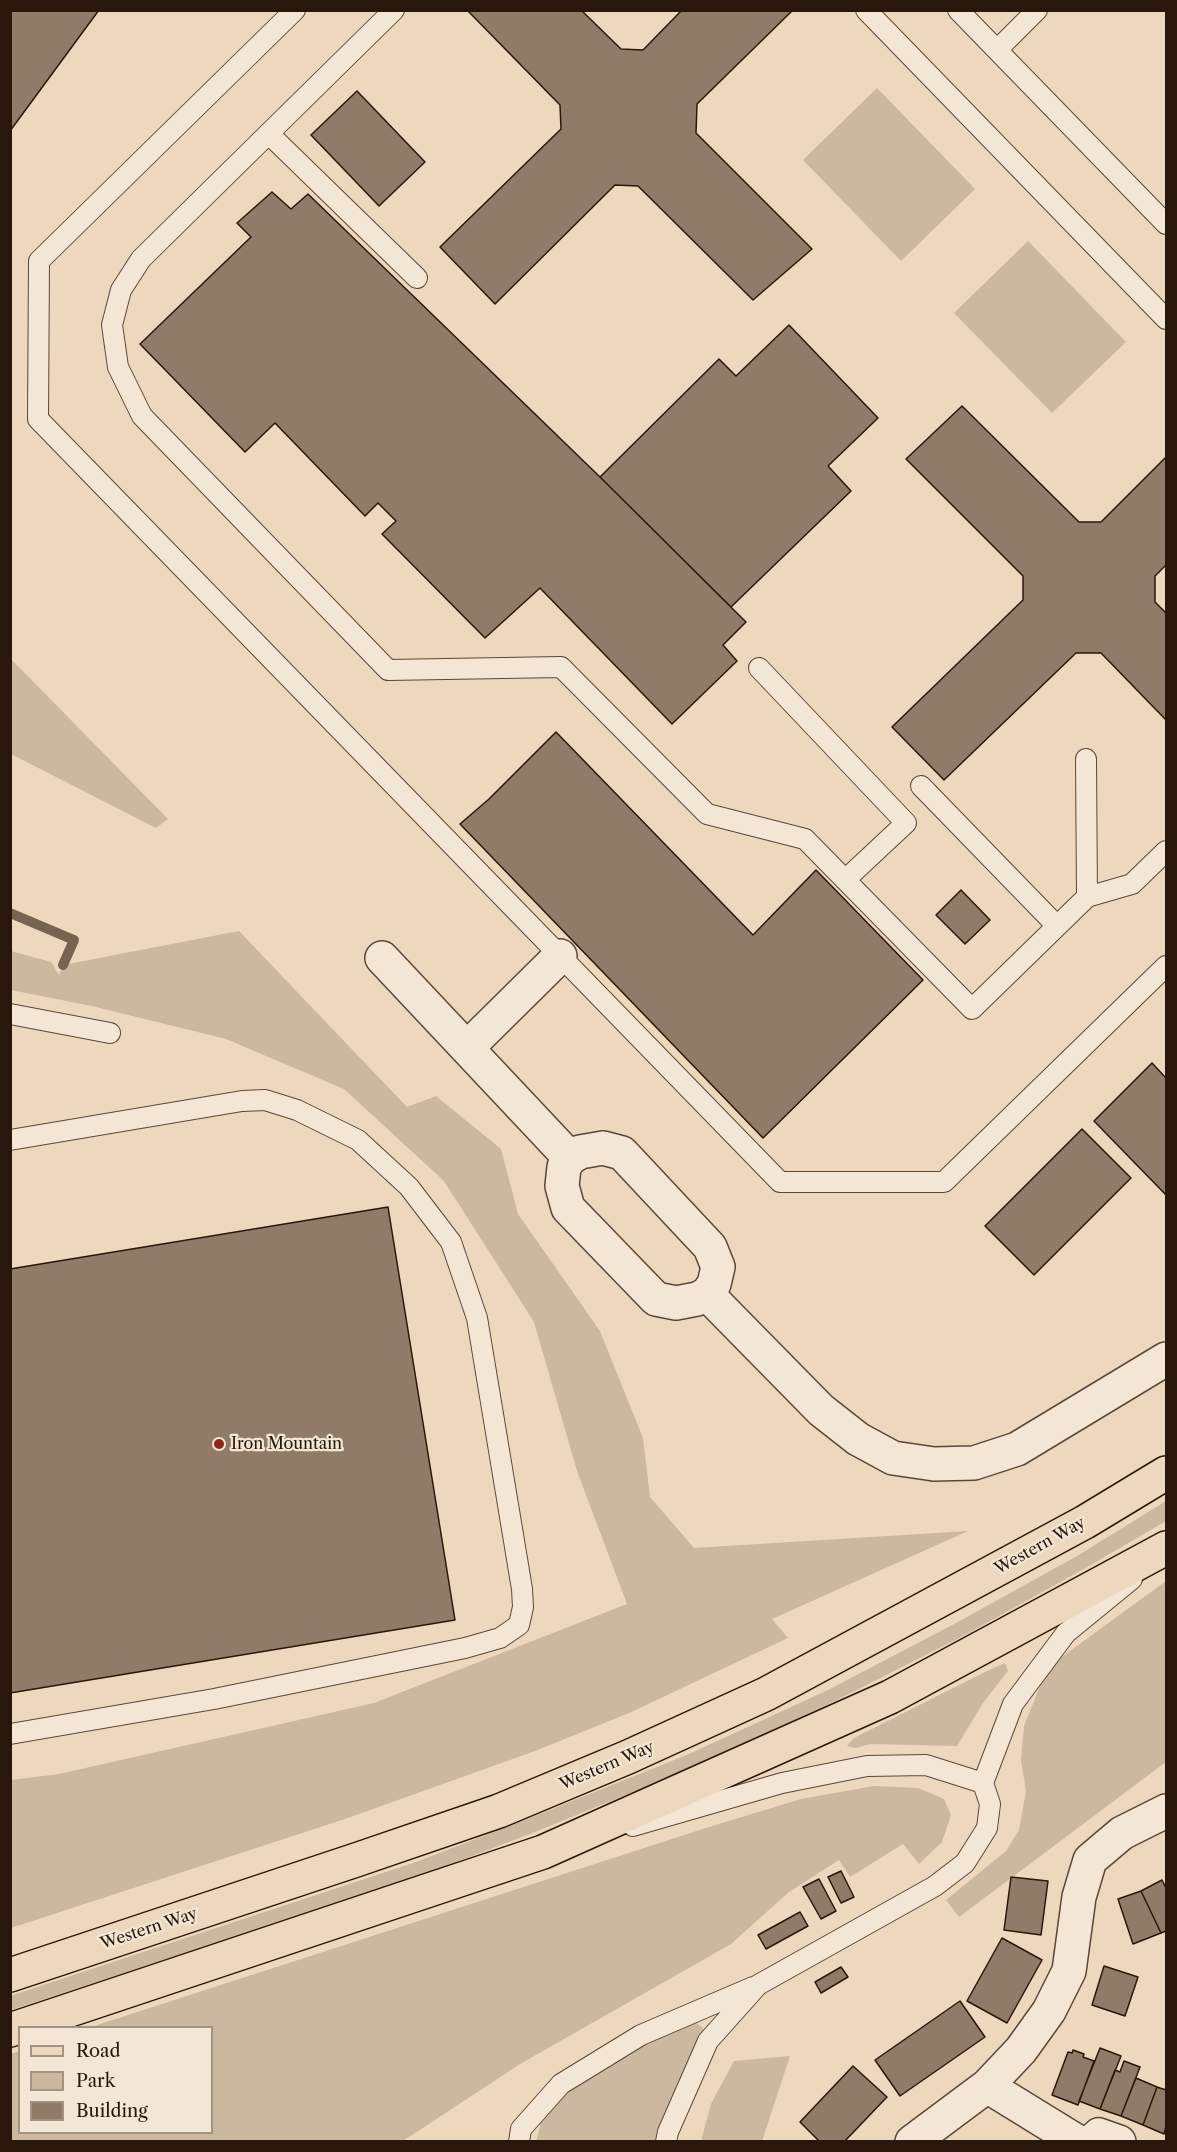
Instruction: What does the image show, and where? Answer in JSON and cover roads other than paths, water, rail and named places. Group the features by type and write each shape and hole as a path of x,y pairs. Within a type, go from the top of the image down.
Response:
{"main road":[{"name":"Western Way","path":"10,1975 499,1811 628,1757 766,1694 1085,1522 1167,1473"},
{"path":"22,2026 543,1852 890,1697 1167,1550"}],"street":[{"path":"467,1048 560,956"},
{"path":"382,958 570,1158"},
{"path":"603,1148 622,1153 710,1247 718,1267 714,1284 707,1294 697,1299 676,1303 656,1299 568,1208 562,1186 564,1167 570,1158 580,1152 603,1148"},
{"path":"707,1294 821,1410 858,1439 893,1458 934,1464 974,1463 1017,1449 1167,1359"},
{"path":"912,2142 987,2086 1021,2050 1049,2011 1069,1971 1079,1897 1090,1860 1122,1833 1167,1811"},
{"path":"987,2086 1078,2142"},
{"path":"1091,2142 1099,2135 1119,2142"}],"lane":[{"path":"295,10 39,261 38,419 780,1182 944,1182 1167,966"},
{"path":"394,10 141,259 121,290 112,325 118,367 142,416 388,670 561,667 707,814 805,839 972,1009 1087,897 1131,884 1167,851"},
{"path":"866,10 1167,319"},
{"path":"958,10 1167,224"},
{"path":"997,50 1037,10"},
{"path":"269,134 417,279"},
{"path":"759,668 906,823 845,879"},
{"path":"1086,759 1087,897"},
{"path":"921,786 1057,926"},
{"path":"10,1014 110,1033"},
{"path":"10,1140 242,1101 266,1100 297,1110 358,1140 409,1187 451,1242 477,1318 522,1589 523,1608 519,1625 500,1638 465,1648 214,1699 10,1734"},
{"path":"519,2142 521,2129 561,2084 641,2035 758,1985 935,1886 964,1863 987,1828 990,1804 983,1783 1013,1704 1066,1633 1167,1550"},
{"path":"543,1852 782,1783 867,1766 926,1765 983,1783"},
{"path":"666,2142 668,2132 708,2041 758,1985"}],"waterway":[{"path":"10,913 74,940 63,965"}],"place":[{"name":"Iron Mountain","path":"219,1444"}]}
